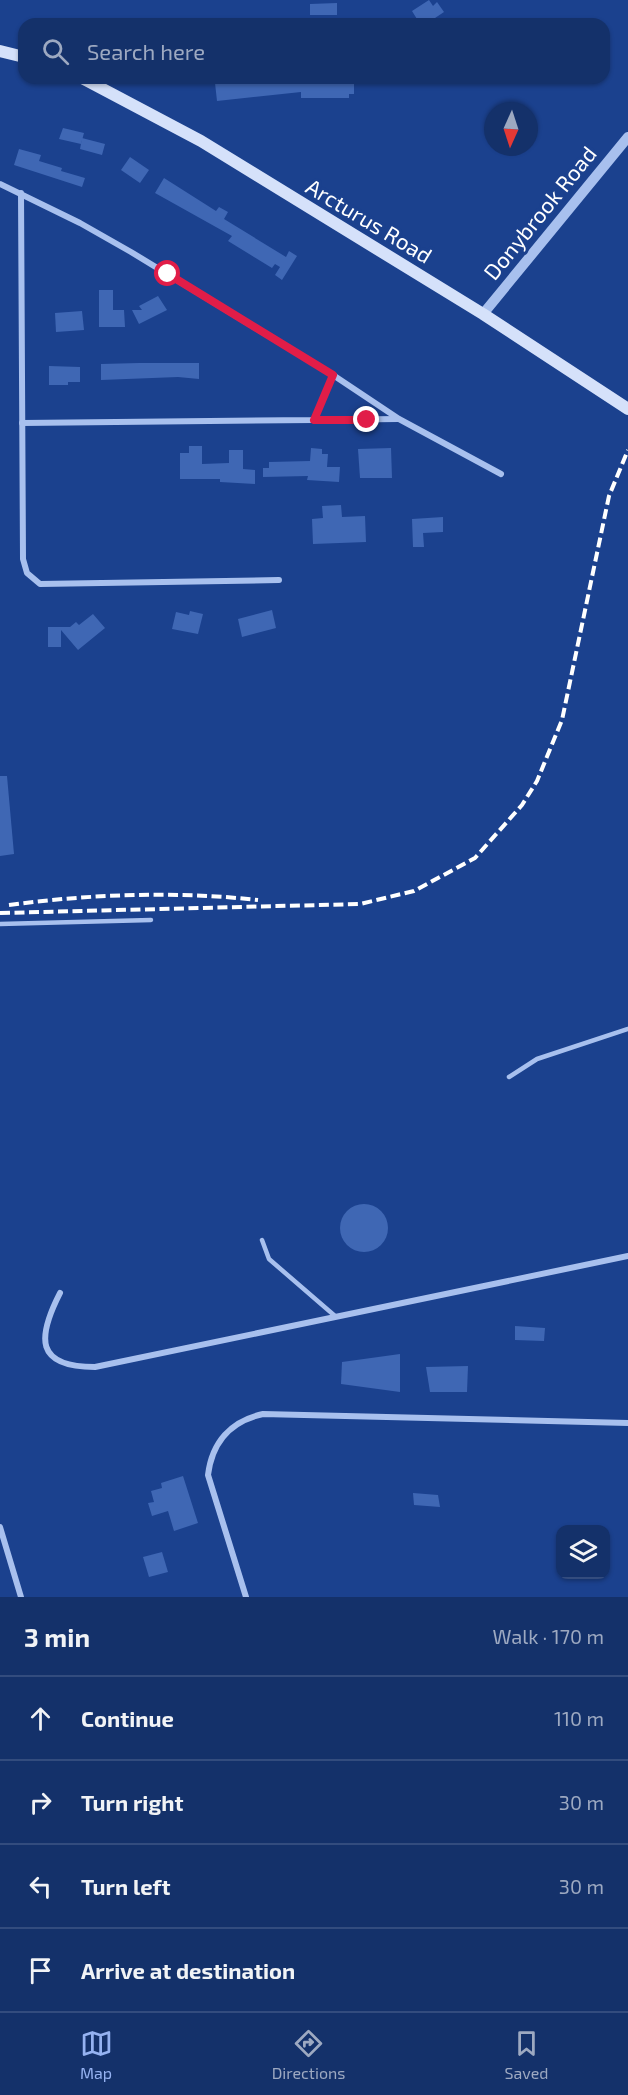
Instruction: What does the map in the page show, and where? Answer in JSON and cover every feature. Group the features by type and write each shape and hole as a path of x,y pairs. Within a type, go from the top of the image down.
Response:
{"main road":[{"path":"0,51 18,56"},
{"name":"Arcturus Road","path":"93,84 201,141 483,314 628,409"}],"street":[{"name":"Donybrook Road","path":"483,314 628,137"},
{"path":"0,184 131,252 333,375 399,419 501,474"},
{"path":"21,193 23,559 27,573 40,585 279,580"},
{"path":"314,420 333,375"},
{"path":"22,423 399,419"},
{"path":"60,1293 47,1319 45,1336 49,1354 60,1363 75,1367 95,1367 628,1256"},
{"path":"246,1597 208,1474 209,1461 216,1446 227,1430 245,1418 263,1414 628,1423"},
{"path":"0,1527 21,1597"}],"lane":[{"path":"0,924 151,920"},
{"path":"509,1077 537,1059 628,1029"},
{"path":"262,1240 269,1259 335,1316"}],"building":[{"path":"429,0 433,6 437,2 444,12 435,18 416,18 412,11"},
{"path":"337,3 337,15 310,15 310,4"},
{"path":"215,84 354,84 354,94 349,94 349,98 301,98 301,92 217,101"},
{"path":"63,128 84,133 81,144 59,139"},
{"path":"82,138 105,144 102,155 80,149"},
{"path":"19,149 41,155 39,161 85,178 82,187 14,165"},
{"path":"130,157 149,170 140,183 121,170"},
{"path":"164,178 216,211 219,207 228,212 224,219 286,257 289,251 297,256 282,280 275,275 280,267 275,264 272,268 228,241 232,236 155,193"},
{"path":"99,290 113,290 113,310 124,310 125,327 99,327"},
{"path":"158,296 167,310 139,324 132,310 142,310 139,306"},
{"path":"82,311 84,330 56,332 55,313"},
{"path":"199,363 199,379 178,377 101,380 101,364"},
{"path":"49,366 80,367 80,382 68,382 68,385 49,385"},
{"path":"189,446 202,446 202,464 229,463 229,450 243,450 243,469 255,470 255,484 220,482 220,479 180,479 180,453 189,453"},
{"path":"311,448 322,449 322,454 328,454 327,467 340,467 339,482 307,480 308,476 263,477 263,468 269,468 269,462 310,461"},
{"path":"391,448 392,478 360,478 358,449"},
{"path":"341,505 342,517 365,516 366,542 313,544 312,519 323,518 322,506"},
{"path":"443,517 443,532 423,533 424,547 413,547 412,519"},
{"path":"272,610 276,628 242,637 238,619"},
{"path":"190,611 203,614 198,634 172,629 176,612 189,615"},
{"path":"93,614 105,628 78,650 61,630 61,647 48,647 48,627 70,627 76,622 79,625"},
{"path":"0,776 7,776 14,854 0,856"},
{"path":"359,1204 369,1204 381,1211 388,1223 388,1233 381,1245 369,1252 359,1252 344,1241 340,1233 340,1223 351,1208"},
{"path":"515,1326 545,1328 544,1341 515,1340"},
{"path":"400,1354 400,1392 341,1384 342,1362"},
{"path":"468,1366 467,1392 430,1392 426,1367"},
{"path":"183,1476 198,1523 174,1531 168,1511 152,1516 148,1503 154,1502 151,1491 162,1488 161,1483"},
{"path":"413,1493 438,1495 440,1507 414,1505"},
{"path":"162,1552 168,1572 149,1577 143,1557"}],"railway":[{"path":"0,913 360,904 414,891 475,858 522,805 537,781 562,720 609,496 628,450"},
{"path":"9,905 71,898 134,895 196,895 258,900"}],"route":[{"path":"168,274 333,375 314,420 367,420"}]}
